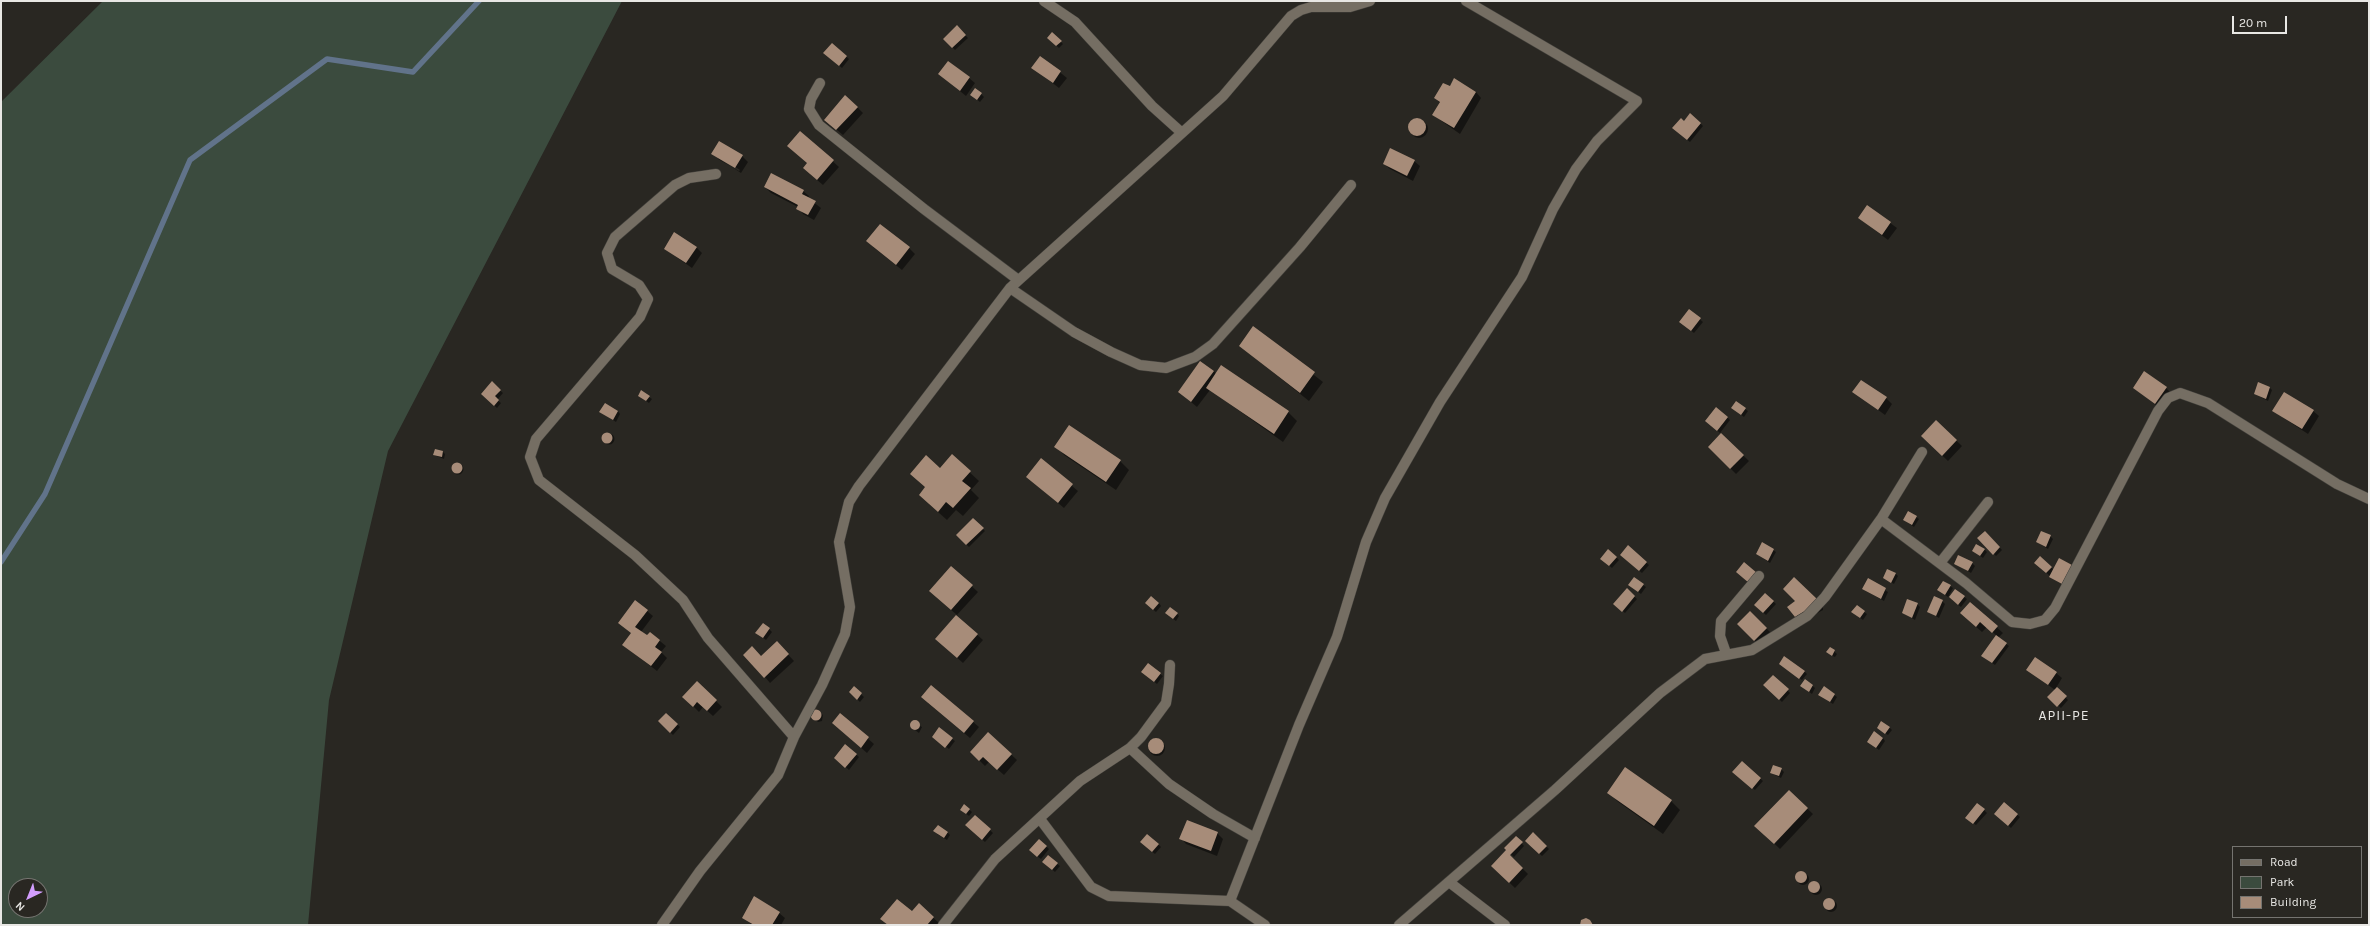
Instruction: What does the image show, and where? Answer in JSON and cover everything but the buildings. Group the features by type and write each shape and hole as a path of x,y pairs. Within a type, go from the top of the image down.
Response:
{"street":[{"path":"1044,1 1074,22 1152,106 1182,133"},
{"path":"662,925 700,871 778,775 794,737 822,685 844,634 850,607 839,542 849,502 859,486 1010,288 1018,279 1222,96 1291,16 1301,10 1311,7 1350,7 1370,1"},
{"path":"1230,901 1299,725 1337,637 1366,542 1385,498 1440,402 1522,277 1553,209 1576,169 1597,141 1636,101 1466,1"},
{"path":"820,83 809,109 819,125 924,209 1018,279"},
{"path":"716,174 696,177 675,185 615,237 607,253 612,269 640,285 648,299 640,317 536,439 530,458 539,480 635,555 683,600 708,638 794,737"},
{"path":"1010,288 1074,332 1111,352 1140,365 1166,368 1195,357 1213,344 1300,247 1350,185"},
{"path":"1881,519 1940,563 2012,622 2030,624 2045,620 2055,608 2158,411 2168,398 2180,394 2208,403 2337,484 2369,499"},
{"path":"1399,925 1555,790 1660,693 1705,658 1756,648 1807,616 1817,607 1881,519 1922,452"},
{"path":"1940,563 1988,502"},
{"path":"1726,653 1720,636 1721,621 1759,576"},
{"path":"943,925 995,859 1080,781 1130,748 1158,717 1166,703 1170,665"},
{"path":"1130,748 1169,784 1213,814 1254,838"},
{"path":"1040,819 1091,887 1109,896 1230,901 1265,925"},
{"path":"1449,882 1505,925"}],"green space":[{"path":"103,1 622,1 388,451 329,700 308,925 1,925 1,102"}],"waterway":[{"path":"1,562 45,494 190,160 327,59 413,72 479,1"}],"district":[{"name":"APII-PE","path":"2064,716"}]}
